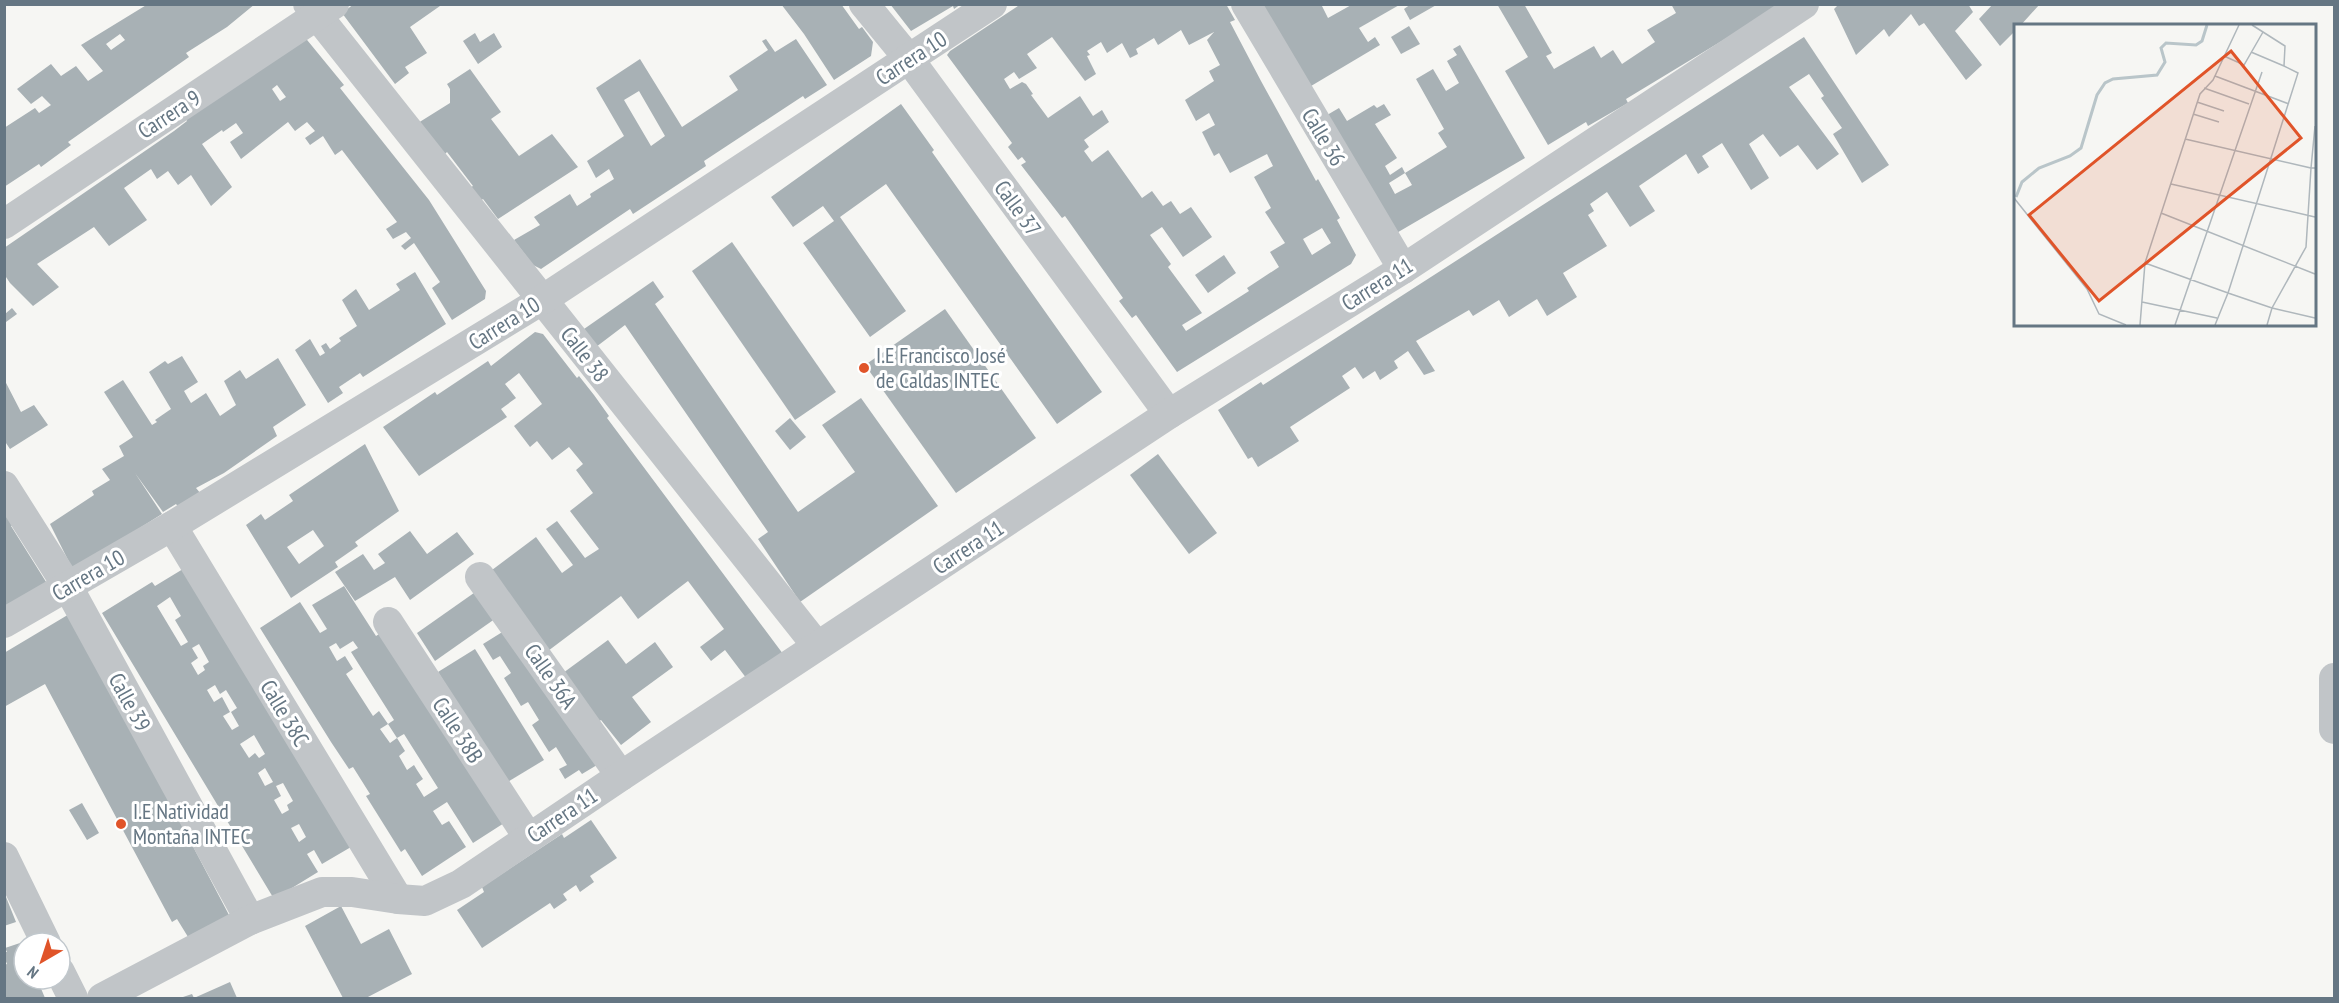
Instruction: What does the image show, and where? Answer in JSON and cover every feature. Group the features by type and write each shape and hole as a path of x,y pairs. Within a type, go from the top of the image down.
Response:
{"street":[{"name":"Calle 37","path":"864,4 909,59 1169,414"},
{"name":"Carrera 10","path":"4,623 172,526 542,300 992,4"},
{"name":"Calle 36","path":"1246,4 1403,269"},
{"name":"Carrera 11","path":"102,999 250,920 322,892 352,892 425,901 461,884 528,837 1169,414 1403,269 1803,5"},
{"name":"Carrera 9","path":"4,224 320,8"},
{"name":"Calle 38","path":"320,8 542,300 817,646"},
{"name":"Calle 39","path":"4,486 68,587 250,920"},
{"name":"Calle 38C","path":"172,526 398,899"},
{"name":"Calle 36A","path":"480,577 621,776"},
{"name":"Calle 38B","path":"388,622 528,837"},
{"path":"2334,678 2334,729"},
{"path":"4,857 40,931"}],"building":[{"path":"148,4 255,4 227,27 186,53 189,57 68,142 71,145 41,167 39,164 4,187 4,128 35,108 39,113 51,105 42,96 31,104 17,89 51,64 61,76 76,66 88,81 103,71 81,45","holes":["120,34 125,40 111,50 106,44"]},
{"path":"354,4 438,4 440,6 410,27 427,53 405,67 409,73 395,84 342,13"},
{"path":"781,4 841,4 859,29 862,27 873,42 871,56 834,80"},
{"path":"890,4 961,4 954,9 953,6 911,31"},
{"path":"1021,4 1226,4 1235,20 1230,22 1316,181 1318,179 1340,218 1337,220 1356,255 1351,264 1177,372 1136,315 1132,318 1119,301 1123,298 1065,216 1062,218 1021,165 1026,162 1022,157 1018,160 1008,147 1012,143 947,55","holes":["1181,30 1189,45 1214,32 1207,40 1220,65 1209,71 1214,81 1185,100 1196,121 1209,113 1215,125 1202,132 1214,156 1219,153 1230,173 1267,154 1273,166 1254,177 1271,208 1265,212 1285,243 1270,252 1279,267 1247,288 1249,291 1186,331 1182,325 1202,313 1168,267 1171,264 1150,235 1162,227 1183,257 1212,237 1191,207 1180,214 1171,201 1163,206 1152,191 1142,198 1108,150 1092,162 1084,151 1089,147 1084,140 1109,122 1102,110 1093,116 1080,96 1048,118 1026,84 1022,82 1010,89 1004,79 1014,72 1019,79 1037,68 1027,54 1052,37 1085,81 1096,74 1087,56 1090,55 1087,51 1101,42 1107,53 1122,43 1130,58 1138,54 1136,49 1154,38 1158,45","1322,228 1331,243 1312,255 1303,239"]},
{"path":"1260,4 1321,4 1328,18 1353,4 1401,4 1359,28 1368,42 1375,37 1380,45 1306,89"},
{"path":"1411,4 1438,4 1410,20 1404,9"},
{"path":"1497,4 1524,4 1552,53 1546,56 1554,69 1594,46 1601,58 1613,50 1622,64 1655,42 1647,30 1676,13 1671,4 1783,4 1626,99 1628,103 1588,126 1586,122 1548,145 1505,71 1528,57"},
{"path":"1839,4 1968,4 1973,12 1955,31 1982,65 1966,80 1924,23 1919,26 1911,14 1889,37 1884,29 1856,55 1834,9"},
{"path":"1993,4 2040,4 2022,24 2014,24 2014,32 2000,46 1979,19"},
{"path":"1409,26 1420,44 1401,54 1391,37"},
{"path":"475,33 480,42 494,33 502,47 478,64 463,41"},
{"path":"303,35 344,85 340,88 429,200 486,291 485,299 452,320 432,288 440,282 414,243 405,250 401,246 411,238 406,232 393,239 386,229 397,222 342,150 335,155 323,136 310,145 305,138 315,131 307,122 295,131 288,122 241,159 230,142 243,133 236,123 202,144 232,187 211,206 191,175 178,185 168,171 157,179 151,169 124,188 147,220 109,246 94,227 37,264 59,287 33,306 4,274 4,248 174,131 187,121 185,118","holes":["277,85 286,97 280,101 272,89"]},
{"path":"1804,37 1889,165 1862,183 1833,134 1842,128 1821,98 1824,96 1809,74 1789,87 1839,154 1817,170 1798,145 1780,157 1763,134 1749,144 1769,178 1751,190 1722,143 1702,156 1709,167 1698,174 1686,154 1639,186 1655,211 1630,227 1607,192 1590,204 1594,211 1588,215 1607,246 1563,273 1577,297 1547,316 1537,299 1509,317 1499,300 1473,316 1469,310 1416,341 1435,371 1424,375 1408,351 1394,361 1398,368 1380,380 1375,371 1363,379 1355,367 1342,376 1350,388 1290,427 1299,441 1258,467 1252,457 1248,459 1218,410 1261,382 1263,385"},
{"path":"766,39 775,52 796,39 827,85 805,99 803,96 704,161 706,166 633,214 630,209 541,269 533,265 514,240 540,225 534,217 570,194 577,206 591,197 590,194 614,179 609,169 596,178 587,161 624,136 596,88 640,59 682,127 738,90 729,76 768,50 762,41","holes":["639,91 665,136 651,146 624,100"]},
{"path":"1460,45 1525,158 1388,238 1322,118 1339,108 1347,121 1374,105 1377,108 1384,104 1391,115 1375,124 1397,158 1385,166 1390,175 1402,167 1405,173 1447,147 1438,133 1444,129 1416,79 1433,69 1446,91 1459,83 1447,61 1457,55 1453,49","holes":["1405,173 1412,185 1395,194 1389,183"]},
{"path":"470,69 501,112 491,119 519,156 552,134 578,167 498,219 483,199 480,201 469,188 473,186 447,152 443,156 418,123 450,103 450,89 447,84"},
{"path":"901,104 934,150 932,152 1102,392 1057,424 886,184 840,217 906,311 870,337 803,243 834,221 823,206 793,227 771,197"},
{"path":"732,242 836,392 795,420 692,271"},
{"path":"1224,255 1236,273 1208,293 1195,275"},
{"path":"415,272 446,324 363,377 360,373 339,387 343,393 328,403 295,350 310,339 320,356 325,353 321,346 326,343 330,349 341,341 339,338 357,326 342,300 356,289 369,310 400,290 396,284"},
{"path":"653,281 664,297 655,304 798,512 855,472 822,425 861,398 938,506 800,602 758,539 768,532 625,325 596,347 584,329"},
{"path":"12,308 17,314 6,322 5,314"},
{"path":"945,309 1036,438 956,493 865,365"},
{"path":"535,332 543,334 577,378 579,376 594,395 609,416 607,418 789,662 753,687 725,650 711,661 700,647 724,629 688,581 638,619 621,596 544,654 488,573 536,537 562,573 573,565 546,529 557,521 585,558 599,549 570,511 593,493 576,470 583,464 569,447 552,460 537,441 530,447 514,426 542,404 519,373 505,384 516,398 501,409 507,417 419,476 383,427 435,392 437,395 488,361 491,366"},
{"path":"182,356 198,382 184,391 191,403 206,393 220,416 236,405 224,381 240,370 246,379 278,358 306,405 273,427 277,436 224,473 196,488 201,494 179,508 176,504 163,512 135,473 162,514 73,570 50,524 94,495 92,491 110,480 102,469 124,456 119,446 133,437 104,392 123,380 152,425 157,422 155,420 171,409 149,372 165,361 168,364"},
{"path":"4,379 21,412 34,405 48,425 10,449 4,440"},
{"path":"790,418 806,437 790,450 775,431"},
{"path":"365,444 399,511 355,542 358,546 335,562 338,567 291,598 246,525 261,514 265,520 293,501 289,495","holes":["313,530 324,546 299,564 287,547"]},
{"path":"1158,454 1217,533 1189,554 1130,475"},
{"path":"4,505 16,524 11,526 48,585 4,612"},
{"path":"410,531 427,554 457,532 474,554 410,600 395,577 355,601 335,572 363,554 374,570 385,563 378,554"},
{"path":"183,569 351,847 322,864 314,850 307,854 318,872 274,899 102,613 152,582 155,586","holes":["170,597 181,616 175,620 188,642 181,646 157,606","199,644 209,662 203,666 205,670 198,675 191,663 198,658 192,648","215,685 220,694 226,690 237,708 231,712 239,726 232,730 223,716 230,712 222,697 214,702 207,690","254,735 265,754 259,758 255,753 249,758 240,744","265,768 273,782 265,786 258,773","283,783 293,801 287,805 289,810 282,814 274,800 281,796 276,786","299,824 306,837 299,842 291,828"]},
{"path":"344,586 376,636 390,627 512,818 473,843 447,802 433,811 442,825 449,821 466,847 422,876 405,849 401,852 366,796 370,794 353,767 349,769 331,742 260,628 300,602 320,633 327,629 312,605","holes":["353,641 358,648 351,652 394,720 388,724 379,711 373,716 346,674 353,669 345,656 337,661 329,647 336,643 340,649","388,724 397,738 390,743 380,729","404,734 438,788 424,797 416,784 423,779 414,765 407,770 399,756 405,751 397,738"]},
{"path":"481,588 499,616 435,661 417,633"},
{"path":"76,610 112,692 229,915 193,945 177,919 172,922 45,684 4,707 4,653"},
{"path":"512,626 597,765 582,774 579,770 565,779 559,769 567,765 556,747 549,752 532,725 539,720 528,702 521,706 504,678 511,673 500,656 493,660 483,644"},
{"path":"608,640 626,664 655,642 673,667 632,697 651,722 621,745 601,720 595,724 563,673"},
{"path":"475,649 544,760 506,783 438,672"},
{"path":"82,803 99,833 87,840 69,810"},
{"path":"591,820 617,858 590,876 594,882 580,892 576,885 563,894 567,900 554,909 550,903 482,948 457,910 484,892 482,887 562,834 564,838"},
{"path":"4,892 16,922 4,926"},
{"path":"341,906 361,944 389,929 412,974 366,998 343,998 305,926"},
{"path":"12,946 12,991 42,991 45,998 4,998 4,965 7,964 4,957 4,952 7,952 5,948"},
{"path":"230,982 237,998 194,998"},
{"path":"192,994 194,998 180,998"}],"place":[{"name":"I.E Francisco José de Caldas INTEC","path":"864,368"},
{"name":"I.E Natividad Montaña INTEC","path":"121,824"}]}
